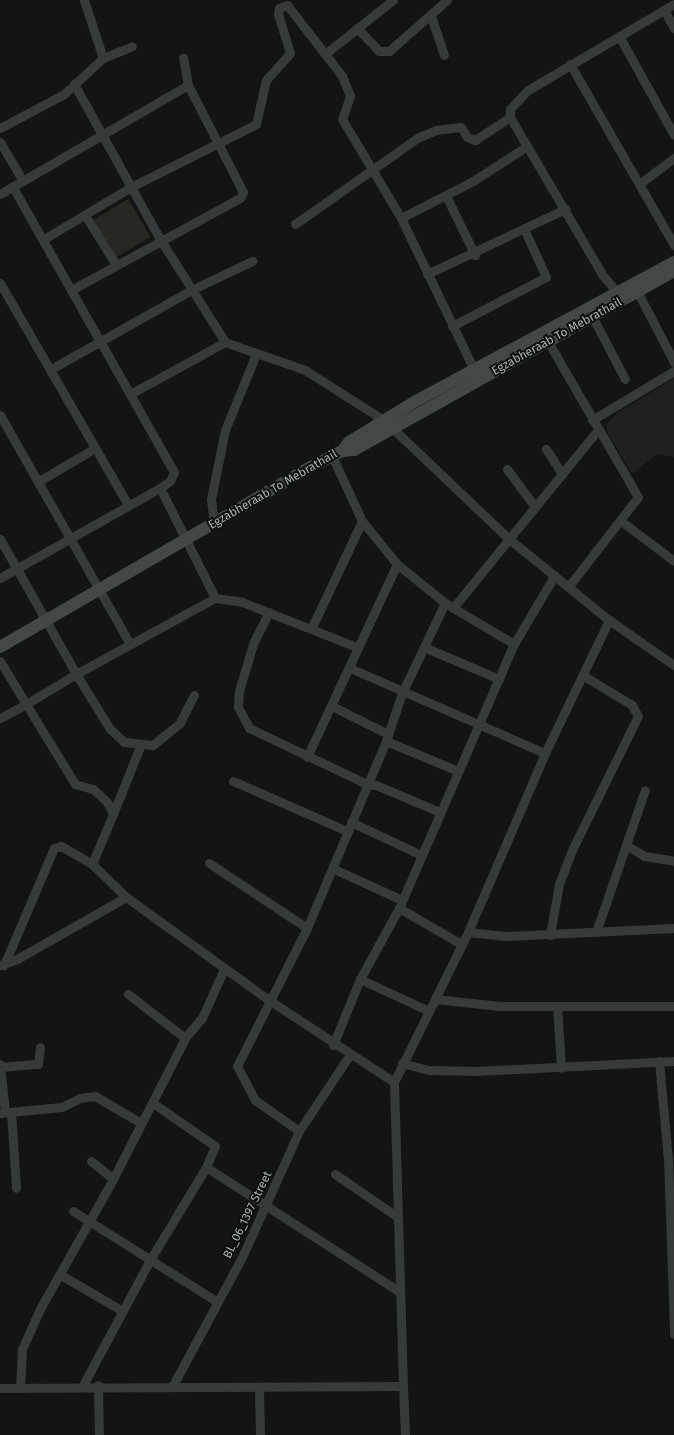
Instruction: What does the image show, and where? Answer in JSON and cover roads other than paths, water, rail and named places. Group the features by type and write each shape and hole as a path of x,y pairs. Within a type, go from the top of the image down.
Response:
{"main road":[{"path":"389,424 474,370 620,295 674,262"},
{"name":"Egzabheraab To Mebrathail","path":"0,647 99,588 337,454 349,442 389,424 592,316 620,295 637,291 674,271"}],"street":[{"path":"84,0 103,58"},
{"path":"325,54 393,0"},
{"path":"357,28 384,52 397,47 447,0"},
{"path":"44,239 131,187 260,120 266,80 290,53 278,14 279,8 288,2 348,87 350,96 342,119 374,168 401,218 474,370"},
{"path":"620,295 602,274 510,117 510,109 528,90 674,4"},
{"path":"664,10 674,28"},
{"path":"431,16 444,55"},
{"path":"619,36 674,135"},
{"path":"0,128 64,94 103,58 132,46"},
{"path":"73,289 160,239 240,198 243,192 216,144 188,85 183,57"},
{"path":"570,64 640,184 670,227 674,245"},
{"path":"74,84 160,239 225,342 305,370 389,424 508,538 609,620 674,665"},
{"path":"0,194 101,134 188,85"},
{"path":"295,224 427,132 461,127 467,138 475,140 510,117"},
{"path":"0,142 23,181"},
{"path":"401,218 446,196 527,146"},
{"path":"640,184 674,158"},
{"path":"0,578 160,488 174,476 173,464 13,187"},
{"path":"446,196 475,255"},
{"path":"427,274 475,255 525,231 565,209"},
{"path":"85,215 116,265"},
{"path":"452,326 546,277 525,231"},
{"path":"51,369 191,290 252,261"},
{"path":"0,283 51,369 128,505"},
{"path":"637,291 674,362"},
{"path":"592,316 625,379"},
{"path":"547,340 597,431 638,497 621,521 569,586"},
{"path":"132,393 225,342"},
{"path":"214,524 211,499 225,430 250,351"},
{"path":"592,420 674,370"},
{"path":"0,415 39,481 130,644"},
{"path":"299,1131 256,1100 237,1066 269,1000 307,928 334,869 347,831 387,737 402,693 424,647 449,606 535,507 597,431"},
{"path":"39,481 95,448"},
{"path":"546,449 562,474"},
{"path":"337,454 362,521 397,564 449,606 514,644"},
{"path":"507,469 535,507"},
{"path":"160,488 215,598"},
{"path":"312,627 362,521"},
{"path":"621,521 674,561"},
{"path":"0,539 76,674 110,729 124,742 153,745 180,723 194,695"},
{"path":"307,757 350,668 357,647 397,564"},
{"path":"333,1045 360,979 400,904 514,644 554,576"},
{"path":"0,718 76,674 215,598 269,612 312,627 357,647"},
{"path":"269,612 247,661 239,691 239,713 249,728 307,757 367,784 376,784 440,812"},
{"path":"405,1435 396,1216 394,1082 402,1063 468,932 545,753 609,620"},
{"path":"424,647 499,679"},
{"path":"0,661 75,784 93,789 114,814"},
{"path":"350,668 402,693 545,753"},
{"path":"550,935 558,884 638,716 632,705 582,675"},
{"path":"332,706 387,737 458,771"},
{"path":"92,864 114,814 141,744"},
{"path":"234,781 347,831"},
{"path":"596,932 645,790"},
{"path":"351,822 421,855"},
{"path":"2,965 54,848 61,846 92,864 126,897 224,969 349,1056 394,1082"},
{"path":"626,846 644,856 674,861"},
{"path":"209,863 307,928"},
{"path":"334,869 400,904 461,944"},
{"path":"2,965 126,897"},
{"path":"468,932 485,936 550,935 674,928"},
{"path":"20,1388 23,1345 113,1179 185,1038 202,1018 224,969"},
{"path":"360,979 429,1011"},
{"path":"128,994 185,1038"},
{"path":"435,999 500,1006 674,1006"},
{"path":"557,1006 561,1068"},
{"path":"16,1188 0,1066 38,1064 40,1047"},
{"name":"BL_06_1397 Street","path":"172,1387 266,1208 299,1131 349,1056"},
{"path":"659,1061 671,1159 674,1334"},
{"path":"402,1063 450,1071 561,1068 674,1061"},
{"path":"5,1112 62,1107 80,1098 95,1096 141,1123"},
{"path":"82,1385 121,1310 206,1167 215,1146 153,1103"},
{"path":"91,1161 113,1179"},
{"path":"206,1167 266,1208 400,1292"},
{"path":"335,1174 396,1216"},
{"path":"73,1211 89,1224 216,1301"},
{"path":"61,1275 121,1310"},
{"path":"0,1388 82,1385 259,1388 403,1386"},
{"path":"98,1385 99,1435"},
{"path":"259,1388 260,1435"}]}
